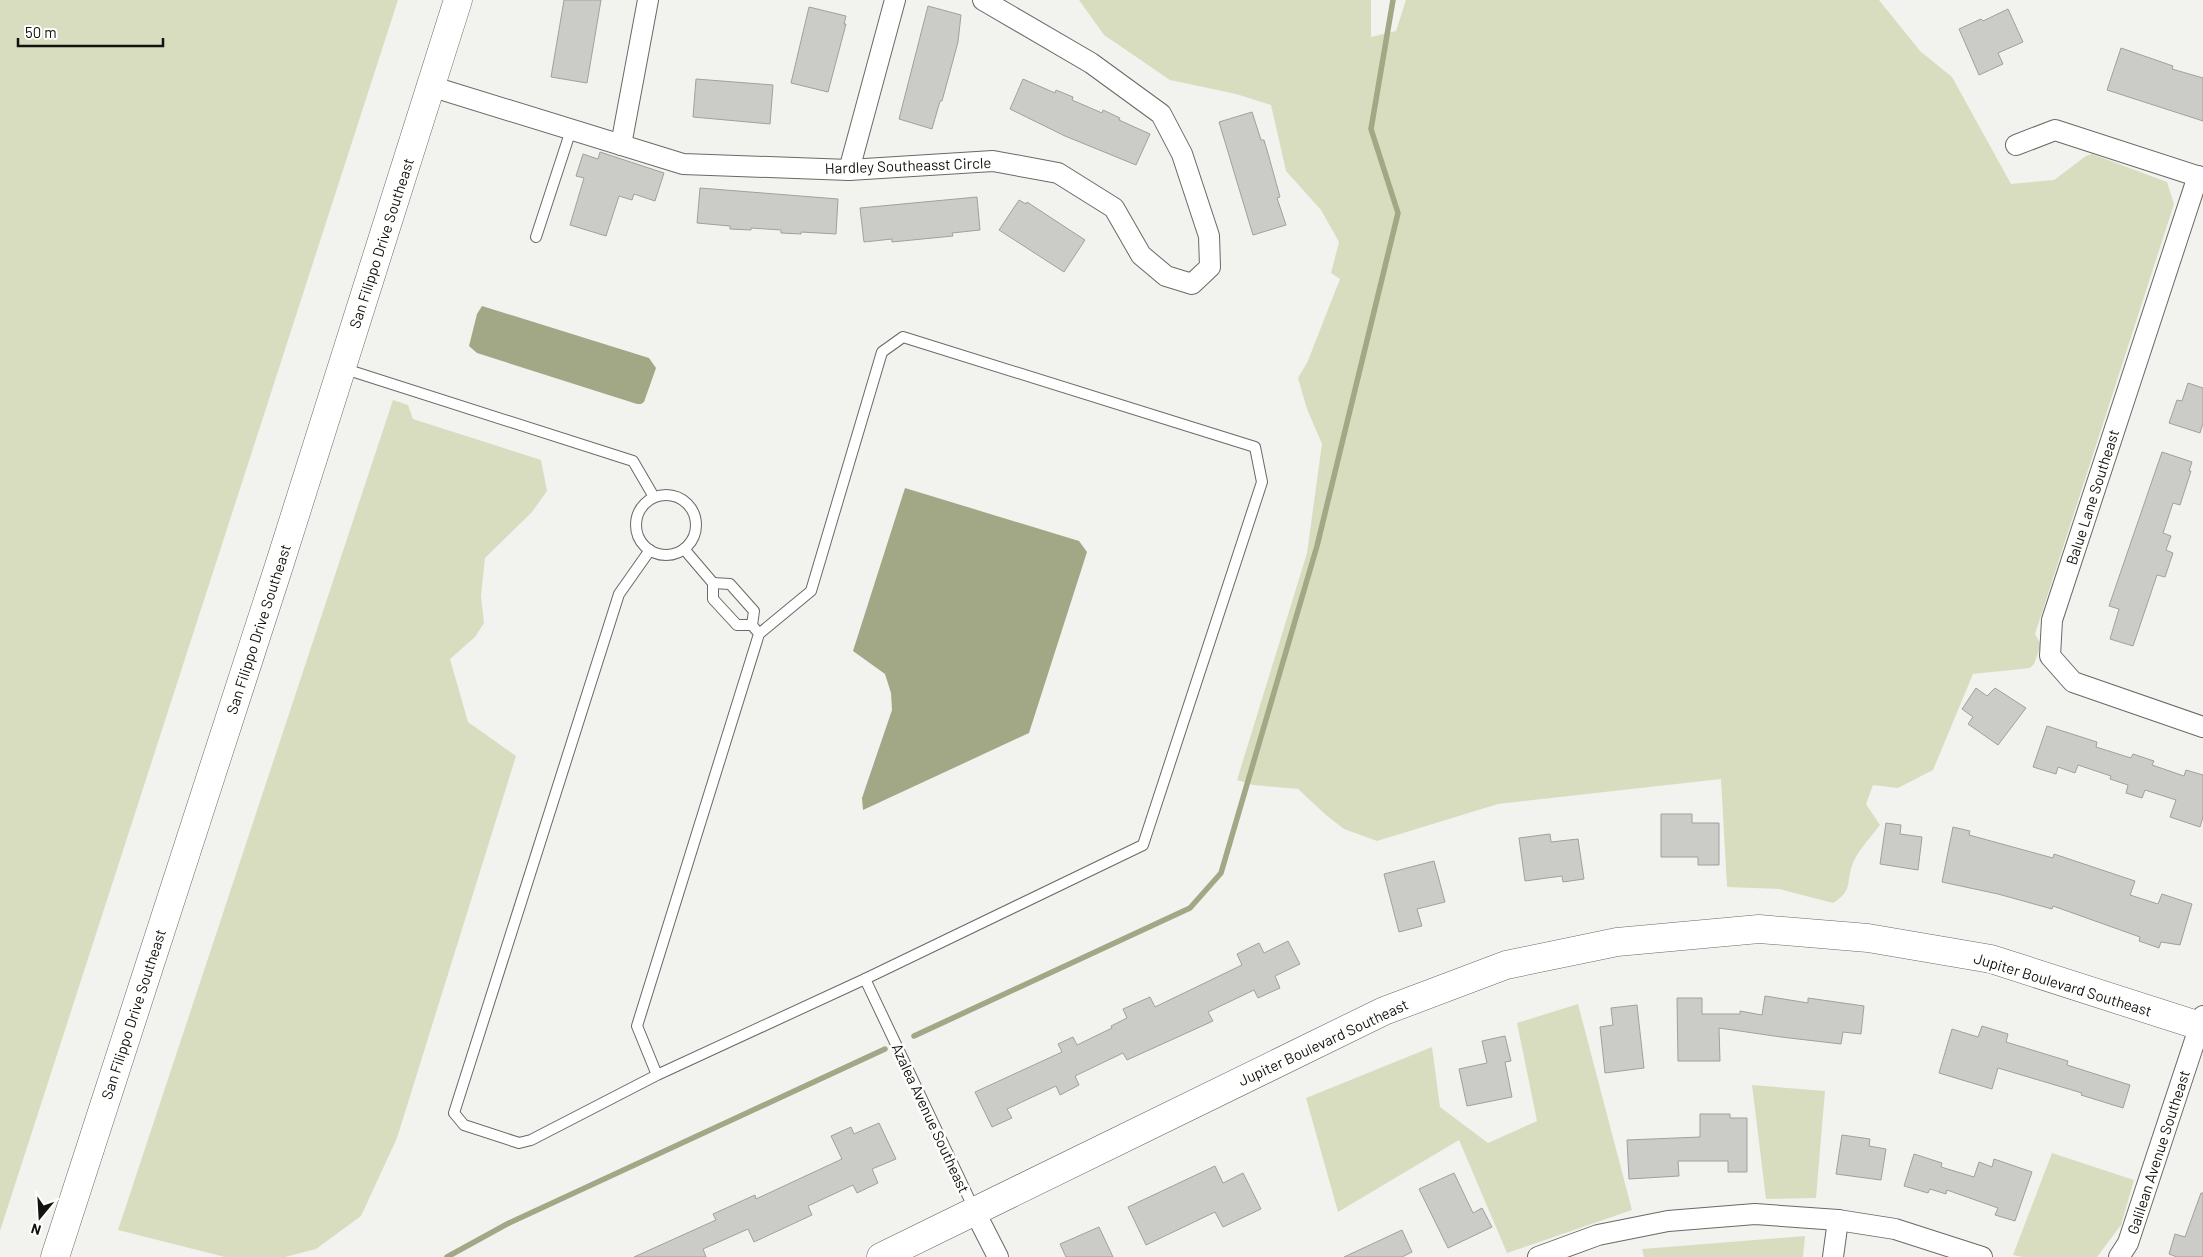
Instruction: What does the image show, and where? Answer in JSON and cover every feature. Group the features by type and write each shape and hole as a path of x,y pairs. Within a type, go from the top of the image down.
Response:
{"street":[{"name":"San Filippo Drive Southeast","path":"55,1257 458,0"},
{"path":"621,145 648,0"},
{"path":"849,170 895,0"},
{"name":"Hardley Southeasst Circle","path":"430,86 683,164 849,170 993,160 1058,173 1114,208 1141,255 1166,276 1192,284 1210,266 1209,236 1182,154 1161,114 1091,63 982,0"},
{"path":"2016,145 2055,130 2201,177"},
{"name":"Balue Lane Southeast","path":"2201,177 2052,620 2050,656 2073,682 2203,727"},
{"name":"Jupiter Boulevard Southeast","path":"882,1257 1384,1011 1506,965 1617,942 1760,929 1868,938 1992,959 2202,1023"},
{"name":"Galilean Avenue Southeast","path":"2118,1257 2128,1244 2202,1023"},
{"name":"Azalea Avenue Southeast","path":"975,1212 998,1257"},
{"path":"1538,1257 1598,1235 1668,1220 1754,1214 1838,1220 1894,1229 1982,1257"},
{"path":"1833,1257 1838,1220"}],"lane":[{"path":"536,237 570,130"},
{"path":"650,550 619,594 454,1113 464,1125 518,1143 531,1140 657,1075 865,979 1143,845 1262,482 1255,447 903,337 882,352 811,591 759,634 637,1026 657,1075"},
{"path":"341,368 633,461 654,497"},
{"path":"670,494 680,497 688,503 694,512 696,532 692,542 684,549 676,554 666,555 650,550 641,542 636,524 642,506 654,497 670,494"},
{"path":"684,549 713,583 713,599 737,625 752,625"},
{"path":"713,583 730,584 754,612 752,625 759,634"},
{"name":"Azalea Avenue Southeast","path":"865,979 975,1212"}],"shaded area":[{"path":"0,0 398,0 0,1231"},
{"path":"1079,0 1371,0 1371,37 1396,31 1406,0 1879,0 1920,51 1952,77 2011,184 2054,180 2086,156 2092,154 2167,182 2174,204 2035,634 2041,645 2034,664 2030,668 1973,674 1933,770 1898,788 1873,785 1866,804 1880,825 1855,858 1848,886 1840,898 1833,903 1779,889 1727,887 1721,779 1498,804 1377,841 1344,829 1298,789 1253,785 1237,780 1307,553 1322,444 1307,409 1298,378 1307,363 1340,279 1331,273 1339,242 1321,210 1286,171 1271,105 1236,94 1170,80 1104,35"},
{"path":"482,306 649,358 656,368 644,402 637,404 477,353 469,346 477,314"},
{"path":"393,400 408,405 413,419 541,460 547,491 532,512 485,558 481,596 484,623 475,637 450,659 468,722 516,756 397,1138 361,1216 316,1249 285,1257 225,1257 118,1230"},
{"path":"905,488 1079,541 1087,552 1029,733 863,810 862,798 892,710 891,693 885,674 853,651"},
{"path":"1578,1004 1632,1210 1507,1253 1459,1140 1338,1212 1306,1098 1432,1047 1440,1107 1488,1143 1537,1121 1517,1023"},
{"path":"1752,1085 1825,1091 1816,1198 1766,1199"},
{"path":"2052,1153 2134,1180 2121,1225 2097,1257 2023,1257 2013,1255"},
{"path":"1805,1236 1803,1257 1644,1257 1642,1249"}],"building":[{"path":"564,0 601,0 587,83 551,77"},
{"path":"928,6 961,15 958,42 942,101 940,101 932,129 899,119"},
{"path":"809,7 846,16 844,24 846,24 828,92 791,83"},
{"path":"2008,9 2023,42 1998,53 2003,64 1979,75 1959,29 1981,19 1983,21"},
{"path":"2121,48 2173,66 2172,69 2203,78 2203,121 2107,90"},
{"path":"696,79 773,85 770,124 693,117"},
{"path":"1023,79 1055,93 1056,90 1073,97 1072,100 1102,113 1103,110 1120,118 1119,120 1150,134 1136,165 1065,136 1010,109"},
{"path":"1252,112 1261,140 1264,140 1280,197 1277,198 1286,225 1253,235 1219,122"},
{"path":"600,152 664,173 655,201 634,194 632,200 619,196 606,236 570,225 584,178 576,176 583,154 598,159"},
{"path":"700,188 838,199 836,234 781,233 781,230 751,228 751,230 730,229 730,226 697,223"},
{"path":"977,197 980,230 952,233 953,236 892,242 892,239 864,242 860,208"},
{"path":"1019,200 1026,204 1027,202 1085,240 1064,272 999,230"},
{"path":"2188,383 2203,388 2203,423 2200,433 2169,423 2177,400 2182,401"},
{"path":"2162,452 2192,462 2189,471 2191,471 2180,505 2173,503 2163,533 2171,536 2166,550 2173,553 2165,577 2157,575 2133,646 2110,639 2119,609 2109,606"},
{"path":"1976,688 1987,696 1995,688 2026,708 1998,745 1968,724 1973,717 1962,709"},
{"path":"2047,726 2097,742 2096,747 2131,758 2133,754 2154,761 2152,765 2184,776 2186,770 2203,775 2203,817 2200,827 2170,817 2176,800 2145,790 2142,798 2126,793 2128,785 2110,779 2111,776 2078,765 2075,773 2058,767 2056,774 2033,767"},
{"path":"1661,814 1692,814 1692,823 1719,823 1719,865 1698,865 1698,857 1661,857"},
{"path":"1886,823 1901,825 1900,834 1922,837 1918,870 1880,864"},
{"path":"1953,827 1970,831 1969,835 2053,858 2054,854 2135,881 2130,895 2158,904 2162,894 2192,904 2180,945 2161,942 2159,948 2139,941 2140,937 2053,906 2052,909 1998,894 1942,882"},
{"path":"1550,834 1551,842 1578,839 1584,879 1563,882 1562,876 1525,881 1519,838"},
{"path":"1434,861 1445,902 1417,909 1422,926 1399,932 1384,874"},
{"path":"1288,941 1300,964 1275,976 1280,988 1258,998 1254,990 1208,1012 1213,1021 1127,1060 1123,1053 1075,1076 1079,1085 1060,1095 1056,1086 1007,1109 1012,1118 992,1127 975,1092 1062,1052 1058,1044 1073,1037 1077,1045 1112,1028 1111,1026 1127,1018 1123,1009 1150,997 1155,1007 1242,965 1237,954 1259,943 1264,953"},
{"path":"1765,996 1808,1003 1808,998 1864,1006 1861,1034 1843,1032 1841,1044 1719,1028 1720,1061 1678,1061 1677,998 1702,998 1702,1014 1740,1014 1740,1011 1762,1015"},
{"path":"1637,1005 1644,1068 1605,1073 1600,1027 1613,1025 1611,1008"},
{"path":"1982,1026 2008,1034 2006,1042 2068,1061 2067,1065 2130,1085 2123,1108 2081,1095 2082,1093 1998,1068 1992,1089 1939,1073 1952,1029 1978,1037"},
{"path":"1505,1036 1511,1061 1505,1062 1512,1097 1467,1106 1459,1069 1487,1063 1482,1041"},
{"path":"1700,1114 1730,1114 1730,1118 1747,1118 1747,1172 1728,1172 1728,1161 1678,1161 1679,1176 1629,1179 1627,1140 1700,1137"},
{"path":"879,1123 896,1159 872,1169 878,1183 857,1193 853,1185 808,1206 812,1215 754,1242 748,1229 703,1249 706,1257 634,1257 716,1220 713,1214 755,1195 756,1199 842,1159 831,1136 851,1127 854,1134"},
{"path":"1842,1135 1870,1139 1869,1146 1886,1149 1881,1180 1836,1174"},
{"path":"1914,1154 1942,1163 1941,1167 1974,1177 1979,1162 1992,1167 1994,1159 2032,1172 2015,1221 1995,1215 1998,1208 1947,1190 1946,1194 1930,1189 1928,1193 1904,1186"},
{"path":"1215,1166 1223,1183 1243,1173 1261,1209 1223,1227 1215,1212 1146,1245 1128,1207"},
{"path":"1454,1173 1473,1213 1482,1208 1492,1227 1448,1248 1419,1189"},
{"path":"2201,1193 2203,1193 2203,1257 2177,1257 2169,1254 2175,1234 2185,1237"},
{"path":"1099,1227 1113,1257 1066,1257 1060,1244"},
{"path":"1402,1230 1412,1252 1402,1257 1344,1257"}],"waterway":[{"path":"914,1036 1190,908 1221,873 1317,546 1398,213 1371,129 1393,0"},
{"path":"447,1257 509,1223 885,1049"}]}
